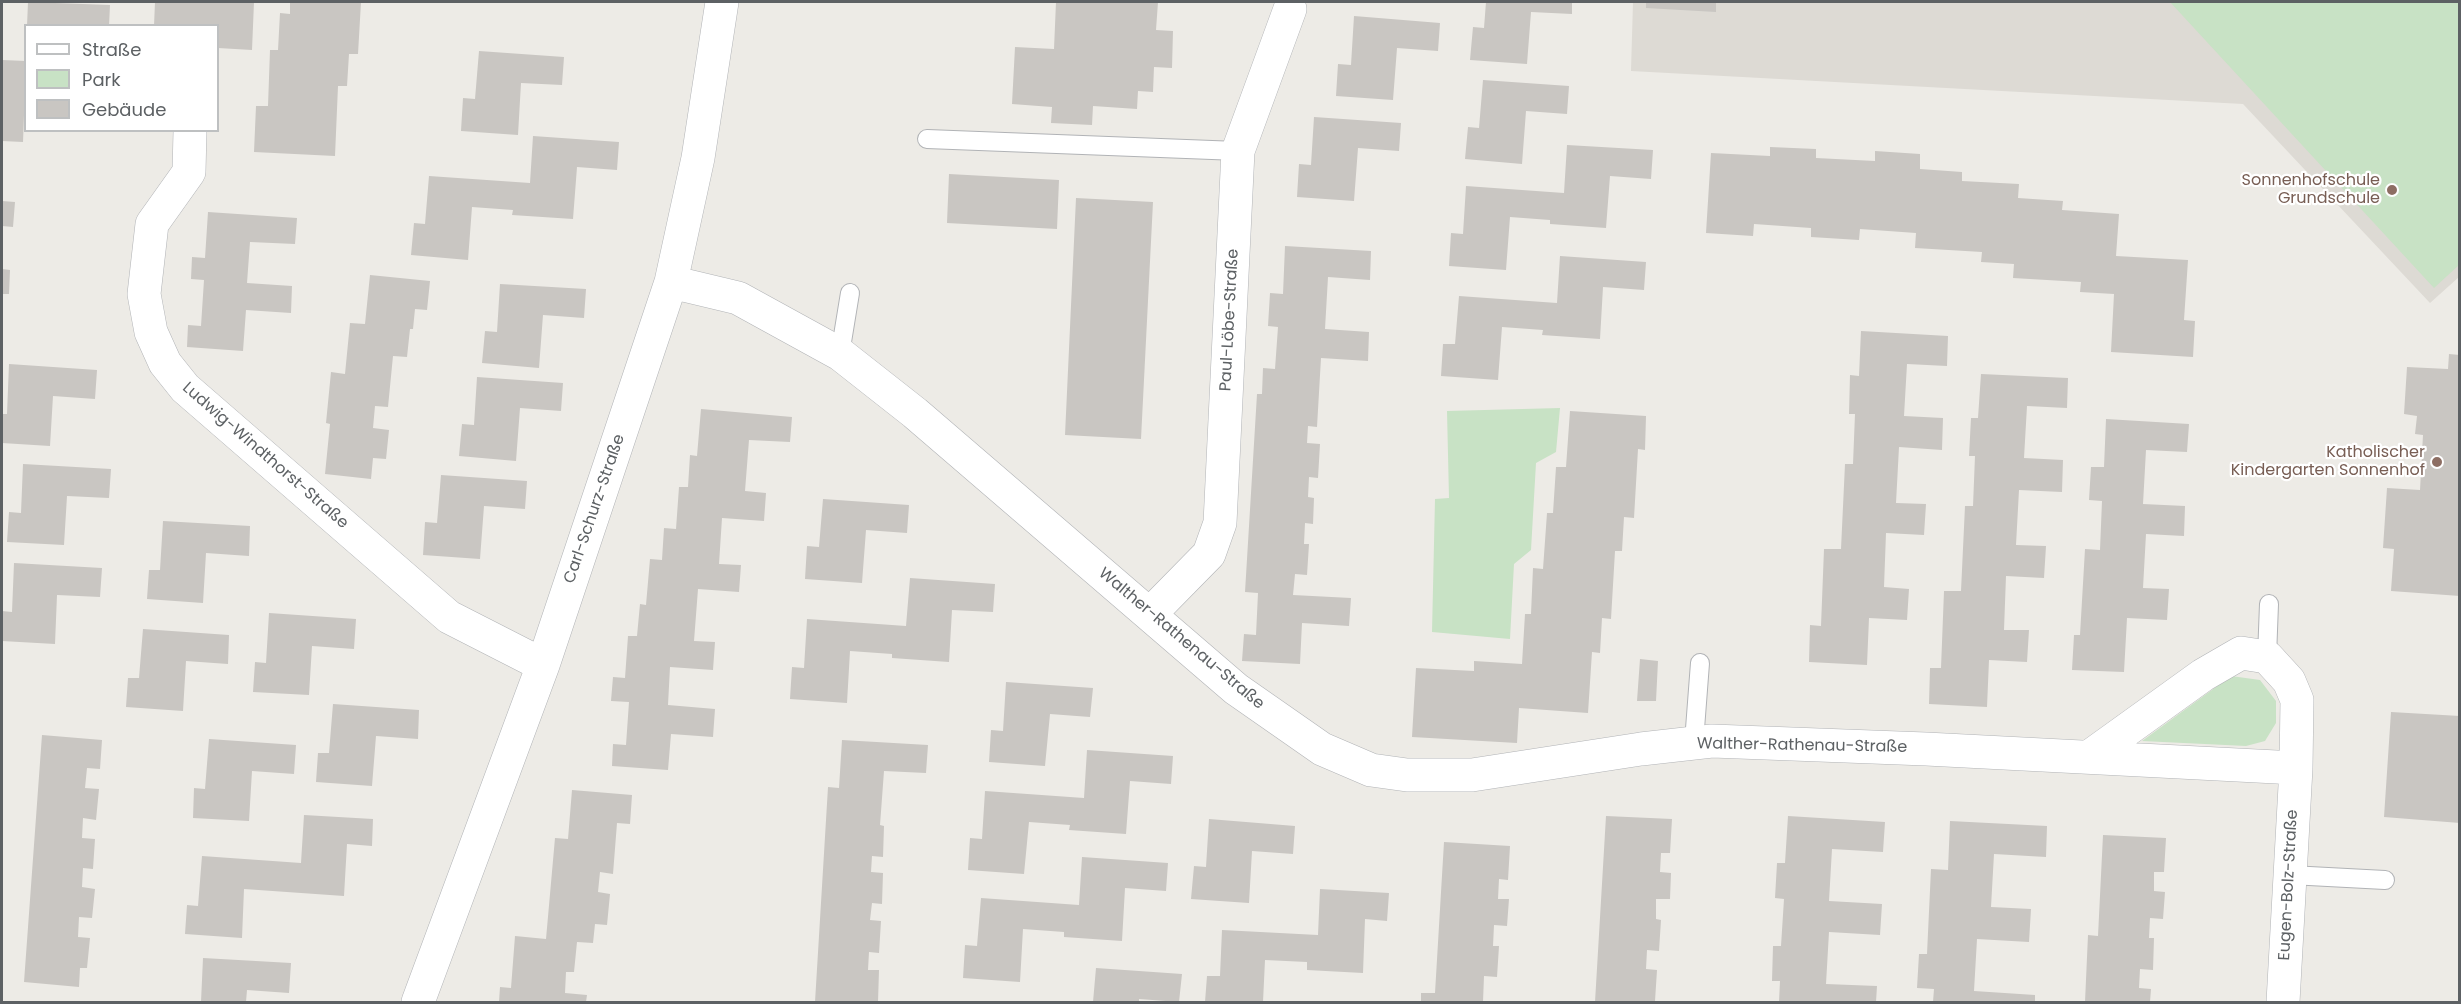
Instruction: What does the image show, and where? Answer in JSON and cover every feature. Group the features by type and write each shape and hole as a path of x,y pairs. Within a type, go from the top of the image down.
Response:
{"street":[{"name":"Carl-Schurz-Straße","path":"418,1002 543,665 671,282 698,158 722,2"},
{"name":"Paul-Löbe-Straße","path":"1150,614 1209,554 1220,523 1238,151 1291,5"},
{"name":"Ludwig-Windthorst-Straße","path":"190,132 189,172 152,224 144,294 151,332 165,363 185,388 449,617 543,665"},
{"name":"Walther-Rathenau-Straße","path":"671,282 738,298 840,354 915,413 1236,689 1322,749 1371,770 1407,775 1472,775 1694,742 1774,742 2296,768"},
{"path":"2089,757 2203,675 2241,653 2267,657 2289,681 2297,700 2296,768"},
{"name":"Eugen-Bolz-Straße","path":"2283,1002 2296,768"}],"lane":[{"path":"927,139 1238,151"},
{"path":"840,354 850,293"},
{"path":"2267,657 2269,604"},
{"path":"1694,742 1700,663"},
{"path":"2290,875 2385,880"}],"shaded area":[{"name":"Sonnenhofschule Grundschule","path":"1633,2 2459,2 2459,277 2430,303 2243,104 1631,71"}],"green space":[{"path":"2170,2 2459,2 2459,265 2434,288"},
{"path":"1560,408 1556,452 1536,463 1531,550 1514,564 1510,639 1432,632 1435,499 1449,498 1447,411"},
{"path":"2231,676 2260,680 2276,701 2276,723 2265,741 2246,746 2142,741"}],"building":[{"path":"28,2 110,5 109,24 27,24"},
{"path":"155,2 254,2 252,50 219,48 219,24 154,24"},
{"path":"290,2 361,2 358,54 349,54 347,86 338,86 335,156 254,152 256,106 268,106 270,50 278,50 280,13 290,14"},
{"path":"1056,2 1158,2 1156,30 1173,31 1172,68 1154,67 1153,92 1138,91 1137,109 1093,106 1092,125 1051,123 1052,107 1012,104 1015,47 1054,49"},
{"path":"1486,2 1572,2 1572,14 1531,12 1527,64 1470,60 1473,27 1484,28"},
{"path":"1646,2 1716,2 1716,12 1646,8"},
{"path":"1354,16 1440,23 1438,51 1397,48 1393,100 1336,96 1338,64 1351,65"},
{"path":"479,51 564,57 562,85 521,83 518,135 461,131 463,98 475,99"},
{"path":"2,60 24,61 23,142 2,141"},
{"path":"1483,80 1569,86 1567,114 1526,111 1522,164 1465,159 1468,127 1479,128"},
{"path":"1314,117 1401,123 1399,151 1358,148 1354,201 1297,197 1299,164 1311,165"},
{"path":"533,136 619,142 617,170 577,167 573,219 512,215 513,210 472,207 468,260 411,255 414,223 425,224 429,176 530,183"},
{"path":"1567,145 1653,150 1651,179 1610,176 1606,228 1550,224 1550,220 1510,217 1506,270 1449,266 1451,233 1463,234 1466,186 1564,193"},
{"path":"1770,147 1816,149 1816,158 1875,161 1875,151 1920,154 1920,169 1962,172 1962,181 2019,184 2018,198 2063,201 2062,210 2119,214 2116,256 2188,260 2184,320 2195,321 2193,357 2111,352 2114,294 2080,292 2081,282 2013,278 2014,264 1981,262 1982,252 1915,248 1916,233 1860,229 1859,240 1811,237 1811,228 1754,224 1753,236 1706,233 1711,153 1770,156"},
{"path":"949,174 1059,180 1057,229 947,223"},
{"path":"1076,198 1153,202 1141,439 1065,435"},
{"path":"2,201 15,202 13,227 2,226"},
{"path":"208,212 297,218 295,244 250,242 247,283 292,286 291,313 246,310 243,351 187,347 188,325 201,326 204,280 191,279 192,257 205,258"},
{"path":"1285,246 1371,251 1370,280 1328,277 1325,329 1369,332 1368,361 1321,358 1317,427 1308,426 1307,443 1320,444 1318,478 1309,477 1308,497 1314,498 1313,524 1305,523 1304,544 1309,544 1307,575 1295,574 1293,595 1351,598 1349,626 1302,623 1300,664 1242,661 1244,634 1256,635 1258,593 1245,592 1257,394 1262,394 1263,368 1275,369 1278,327 1268,326 1270,293 1283,294"},
{"path":"1560,256 1646,262 1644,290 1603,287 1600,339 1542,335 1543,330 1502,327 1498,380 1441,376 1443,344 1455,344 1459,296 1557,303"},
{"path":"2,269 10,270 9,294 2,294"},
{"path":"370,275 430,281 427,310 415,309 407,357 393,356 388,407 375,406 373,428 389,430 386,459 373,458 371,479 325,474 330,424 326,423 331,372 345,374 350,323 365,324"},
{"path":"500,284 586,289 584,318 543,315 539,368 482,363 485,331 497,332"},
{"path":"1861,331 1948,336 1947,366 1907,364 1904,416 1943,418 1942,450 1899,447 1896,503 1926,504 1924,535 1886,533 1884,587 1909,589 1907,620 1869,618 1867,665 1809,662 1810,625 1821,626 1824,549 1841,549 1845,464 1853,464 1855,414 1849,414 1850,375 1859,376"},
{"name":"Katholischer Kindergarten Sonnenhof","path":"2449,354 2460,355 2460,596 2391,591 2394,549 2383,548 2387,488 2420,490 2423,435 2415,434 2417,416 2404,414 2407,367 2448,369"},
{"path":"9,364 97,370 95,399 53,396 50,446 2,443 2,414 7,414"},
{"path":"1981,374 2068,378 2067,408 2027,406 2024,458 2063,460 2062,492 2019,490 2016,545 2046,546 2044,578 2006,576 2004,630 2029,630 2027,662 1989,660 1987,707 1929,704 1930,668 1941,668 1944,591 1961,591 1965,506 1973,506 1975,456 1969,456 1971,418 1978,418"},
{"path":"477,377 563,383 561,411 520,408 516,461 459,456 462,424 474,425"},
{"path":"701,409 792,417 790,442 749,440 745,491 766,493 764,521 722,518 719,564 741,565 739,592 698,589 694,641 715,642 713,670 670,667 668,705 715,709 713,737 671,734 668,770 612,766 613,744 626,745 629,702 611,701 613,677 625,678 628,636 637,636 640,604 646,605 650,559 662,560 664,528 676,529 679,487 688,487 690,455 697,456"},
{"path":"1570,411 1646,416 1645,450 1638,449 1634,518 1624,517 1622,551 1615,551 1611,619 1602,618 1600,653 1592,652 1588,713 1519,708 1517,743 1412,737 1416,668 1474,671 1474,661 1522,664 1525,614 1531,614 1533,568 1543,569 1547,513 1553,513 1556,467 1566,467"},
{"path":"2106,419 2189,424 2187,452 2146,450 2143,504 2185,506 2184,536 2146,534 2143,588 2169,589 2167,620 2127,618 2124,672 2072,670 2074,635 2080,635 2085,549 2100,550 2102,501 2089,500 2091,467 2104,467"},
{"path":"23,464 111,469 109,498 67,496 64,545 7,542 9,512 21,513"},
{"path":"441,475 527,481 525,509 484,506 480,559 423,555 425,522 437,523"},
{"path":"823,499 909,505 907,533 866,530 862,583 805,579 807,546 819,547"},
{"path":"163,521 250,526 249,556 206,553 203,603 147,599 149,570 160,570"},
{"path":"14,563 102,568 100,597 57,595 55,644 2,641 2,611 12,612"},
{"path":"910,578 995,584 993,612 952,610 949,662 892,658 892,654 850,651 847,703 790,699 792,667 804,668 807,619 906,626"},
{"path":"269,613 356,619 354,649 312,646 309,695 253,692 255,662 266,663"},
{"path":"143,629 229,635 228,664 186,661 183,711 126,707 128,678 139,678"},
{"path":"1640,659 1658,661 1656,701 1637,701"},
{"path":"1006,682 1093,688 1090,717 1050,714 1045,766 989,762 991,730 1003,731"},
{"path":"333,704 419,710 418,739 376,736 372,786 316,782 318,753 329,753"},
{"path":"2391,712 2460,716 2460,823 2384,817"},
{"path":"42,735 102,740 100,769 87,768 85,788 99,789 96,820 83,818 82,838 95,839 93,869 83,868 82,887 95,889 92,918 79,917 78,937 90,938 87,968 80,968 79,987 24,982"},
{"path":"209,739 296,745 294,774 252,771 249,821 193,818 194,788 205,789"},
{"path":"842,740 928,745 926,773 884,771 880,825 884,826 883,857 872,856 871,872 883,873 882,904 872,903 870,920 881,921 879,953 869,952 868,970 879,970 878,1002 815,1002 828,787 839,788"},
{"path":"1087,750 1173,756 1171,784 1130,781 1126,834 1069,830 1070,825 1029,822 1024,874 968,870 970,838 982,839 985,791 1084,798"},
{"path":"572,790 632,795 630,824 617,823 613,874 600,872 598,892 610,894 607,925 595,924 593,943 577,942 574,972 566,972 565,993 587,995 586,1002 499,1002 500,987 511,988 515,936 546,939 555,838 568,839"},
{"path":"304,815 373,819 372,846 347,844 344,896 244,889 242,938 185,934 187,905 198,906 202,856 301,863"},
{"path":"1606,816 1672,819 1670,853 1661,853 1660,872 1671,873 1670,899 1656,899 1656,919 1661,920 1659,951 1647,950 1646,969 1657,970 1655,1001 1595,1002"},
{"path":"1788,816 1885,822 1883,852 1832,849 1829,901 1882,904 1880,935 1829,932 1826,984 1877,986 1876,1002 1779,1002 1780,981 1772,981 1773,946 1781,946 1784,899 1775,898 1777,863 1785,863"},
{"path":"1209,819 1295,826 1293,854 1252,851 1249,903 1191,899 1194,866 1206,867"},
{"path":"1950,821 2047,826 2046,857 1994,854 1991,907 2031,909 2029,942 1977,939 1974,991 2035,995 2035,1002 1933,1002 1934,989 1917,988 1919,954 1927,954 1931,869 1948,870"},
{"path":"2103,835 2166,838 2164,872 2154,872 2154,891 2165,892 2163,919 2150,918 2149,938 2154,938 2153,970 2140,969 2139,988 2151,989 2150,1002 2085,1002 2088,935 2098,936"},
{"path":"1444,842 1510,846 1508,880 1499,879 1498,899 1509,899 1507,926 1494,925 1493,946 1499,946 1497,977 1484,976 1483,1002 1421,1002 1421,993 1435,993"},
{"path":"1082,857 1168,863 1166,891 1125,888 1122,941 1064,937 1064,932 1023,929 1020,982 963,978 965,945 977,946 981,898 1079,905"},
{"path":"1320,889 1389,893 1387,921 1365,919 1363,973 1307,970 1307,962 1265,960 1263,1002 1205,1002 1207,976 1220,976 1222,930 1318,935"},
{"path":"203,958 291,963 289,993 247,990 246,1002 201,1002"},
{"path":"1096,968 1182,974 1179,1002 1139,999 1139,1002 1093,1002"}],"place":[{"name":"Sonnenhofschule Grundschule","path":"2392,190"},
{"name":"Katholischer Kindergarten Sonnenhof","path":"2437,462"}]}
